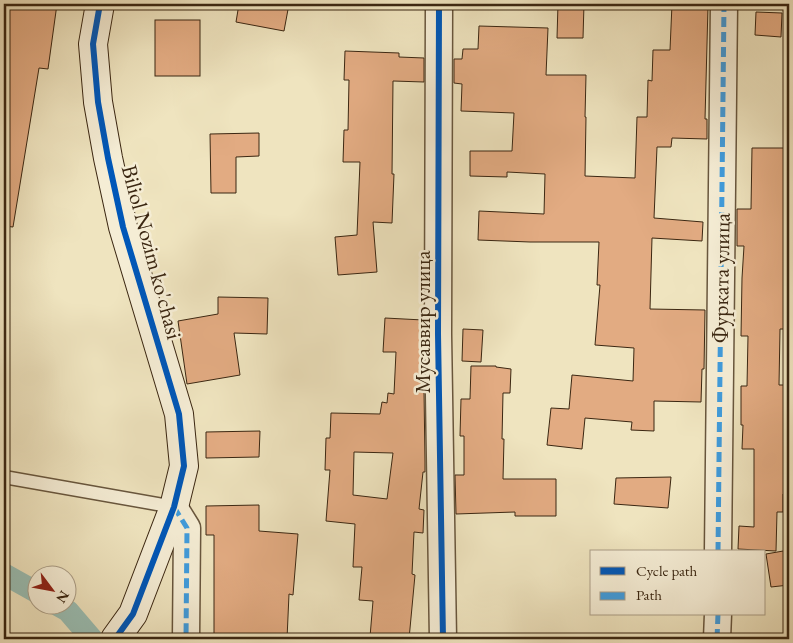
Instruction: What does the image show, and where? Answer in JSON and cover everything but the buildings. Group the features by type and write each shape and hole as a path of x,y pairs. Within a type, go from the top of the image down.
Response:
{"street":[{"name":"Biliol Nozim ko'chasi","path":"100,4 93,44 98,102 108,158 124,227 179,414 184,466 174,507 133,614 116,639"},
{"name":"Мусаввир улица","path":"439,4 438,334 443,639"},
{"name":"Фурката улица","path":"718,550 724,4"},
{"path":"174,507 187,528 186,639"},
{"path":"718,616 718,639"}],"lane":[{"path":"4,477 174,507"}],"waterway":[{"path":"4,574 28,587"},
{"path":"72,616 92,639"}],"marked path":[{"path":"718,550 724,4"},
{"path":"174,507 187,528 186,639"},
{"path":"717,639 718,616"}],"cycle path":[{"path":"100,4 93,44 98,102 108,158 123,227 179,414 184,466 174,507 133,614 115,639"},
{"path":"439,4 438,334 443,639"}]}
